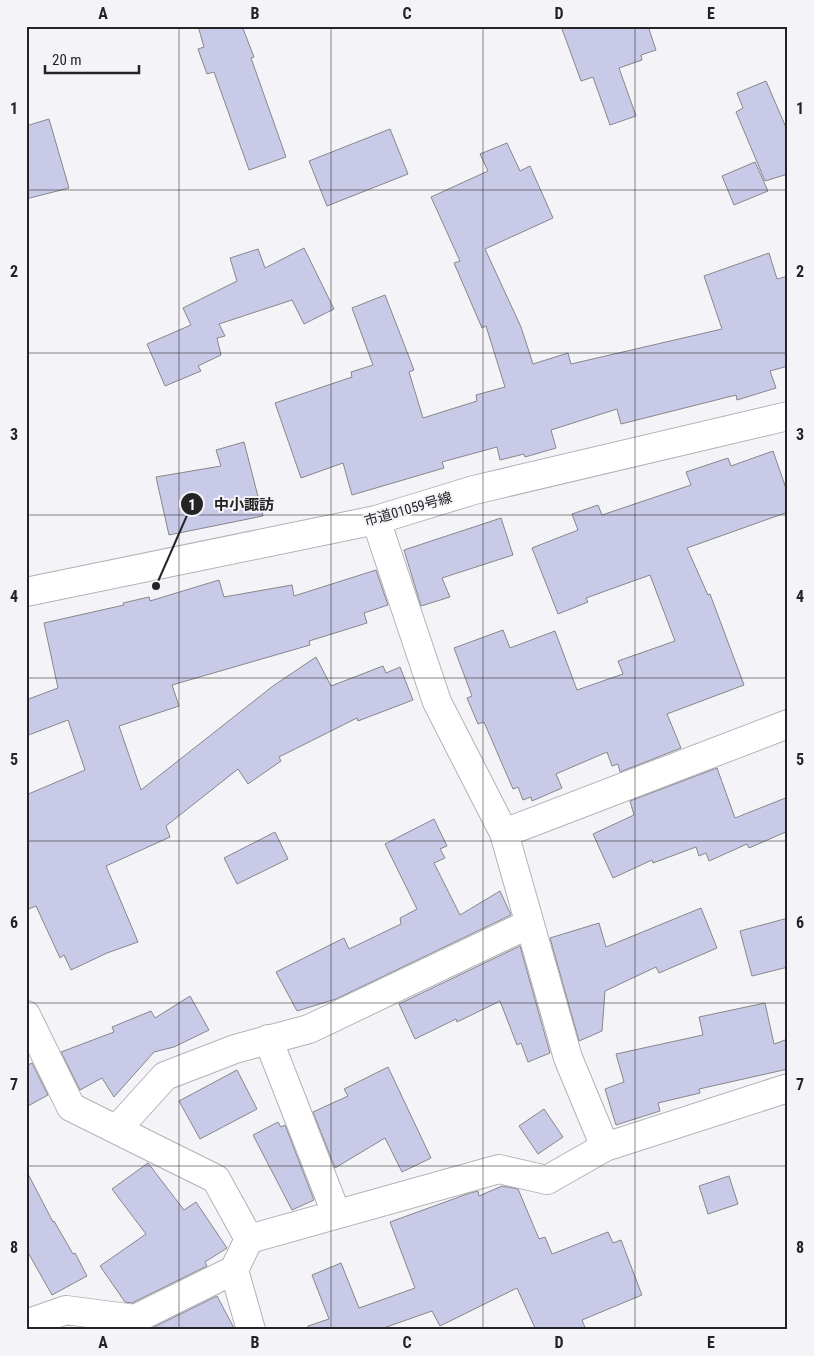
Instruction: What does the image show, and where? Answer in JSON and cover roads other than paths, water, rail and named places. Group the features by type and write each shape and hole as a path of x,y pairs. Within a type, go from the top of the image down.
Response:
{"street":[{"name":"市道01059号線","path":"26,592 376,520 474,490 788,416"},
{"path":"376,520 436,702 504,833 568,1058 605,1147"},
{"path":"504,833 788,724"},
{"path":"117,1129 165,1076 235,1049 309,1029 529,924"},
{"path":"26,1015 70,1107 216,1179 248,1238"},
{"path":"268,1039 336,1213"},
{"path":"248,1238 499,1169 547,1180 605,1147 788,1088"},
{"path":"248,1238 234,1270 251,1330"},
{"path":"26,1324 66,1310 135,1319 234,1270"}],"place":[{"name":"中小諏訪","path":"156,586"}]}
